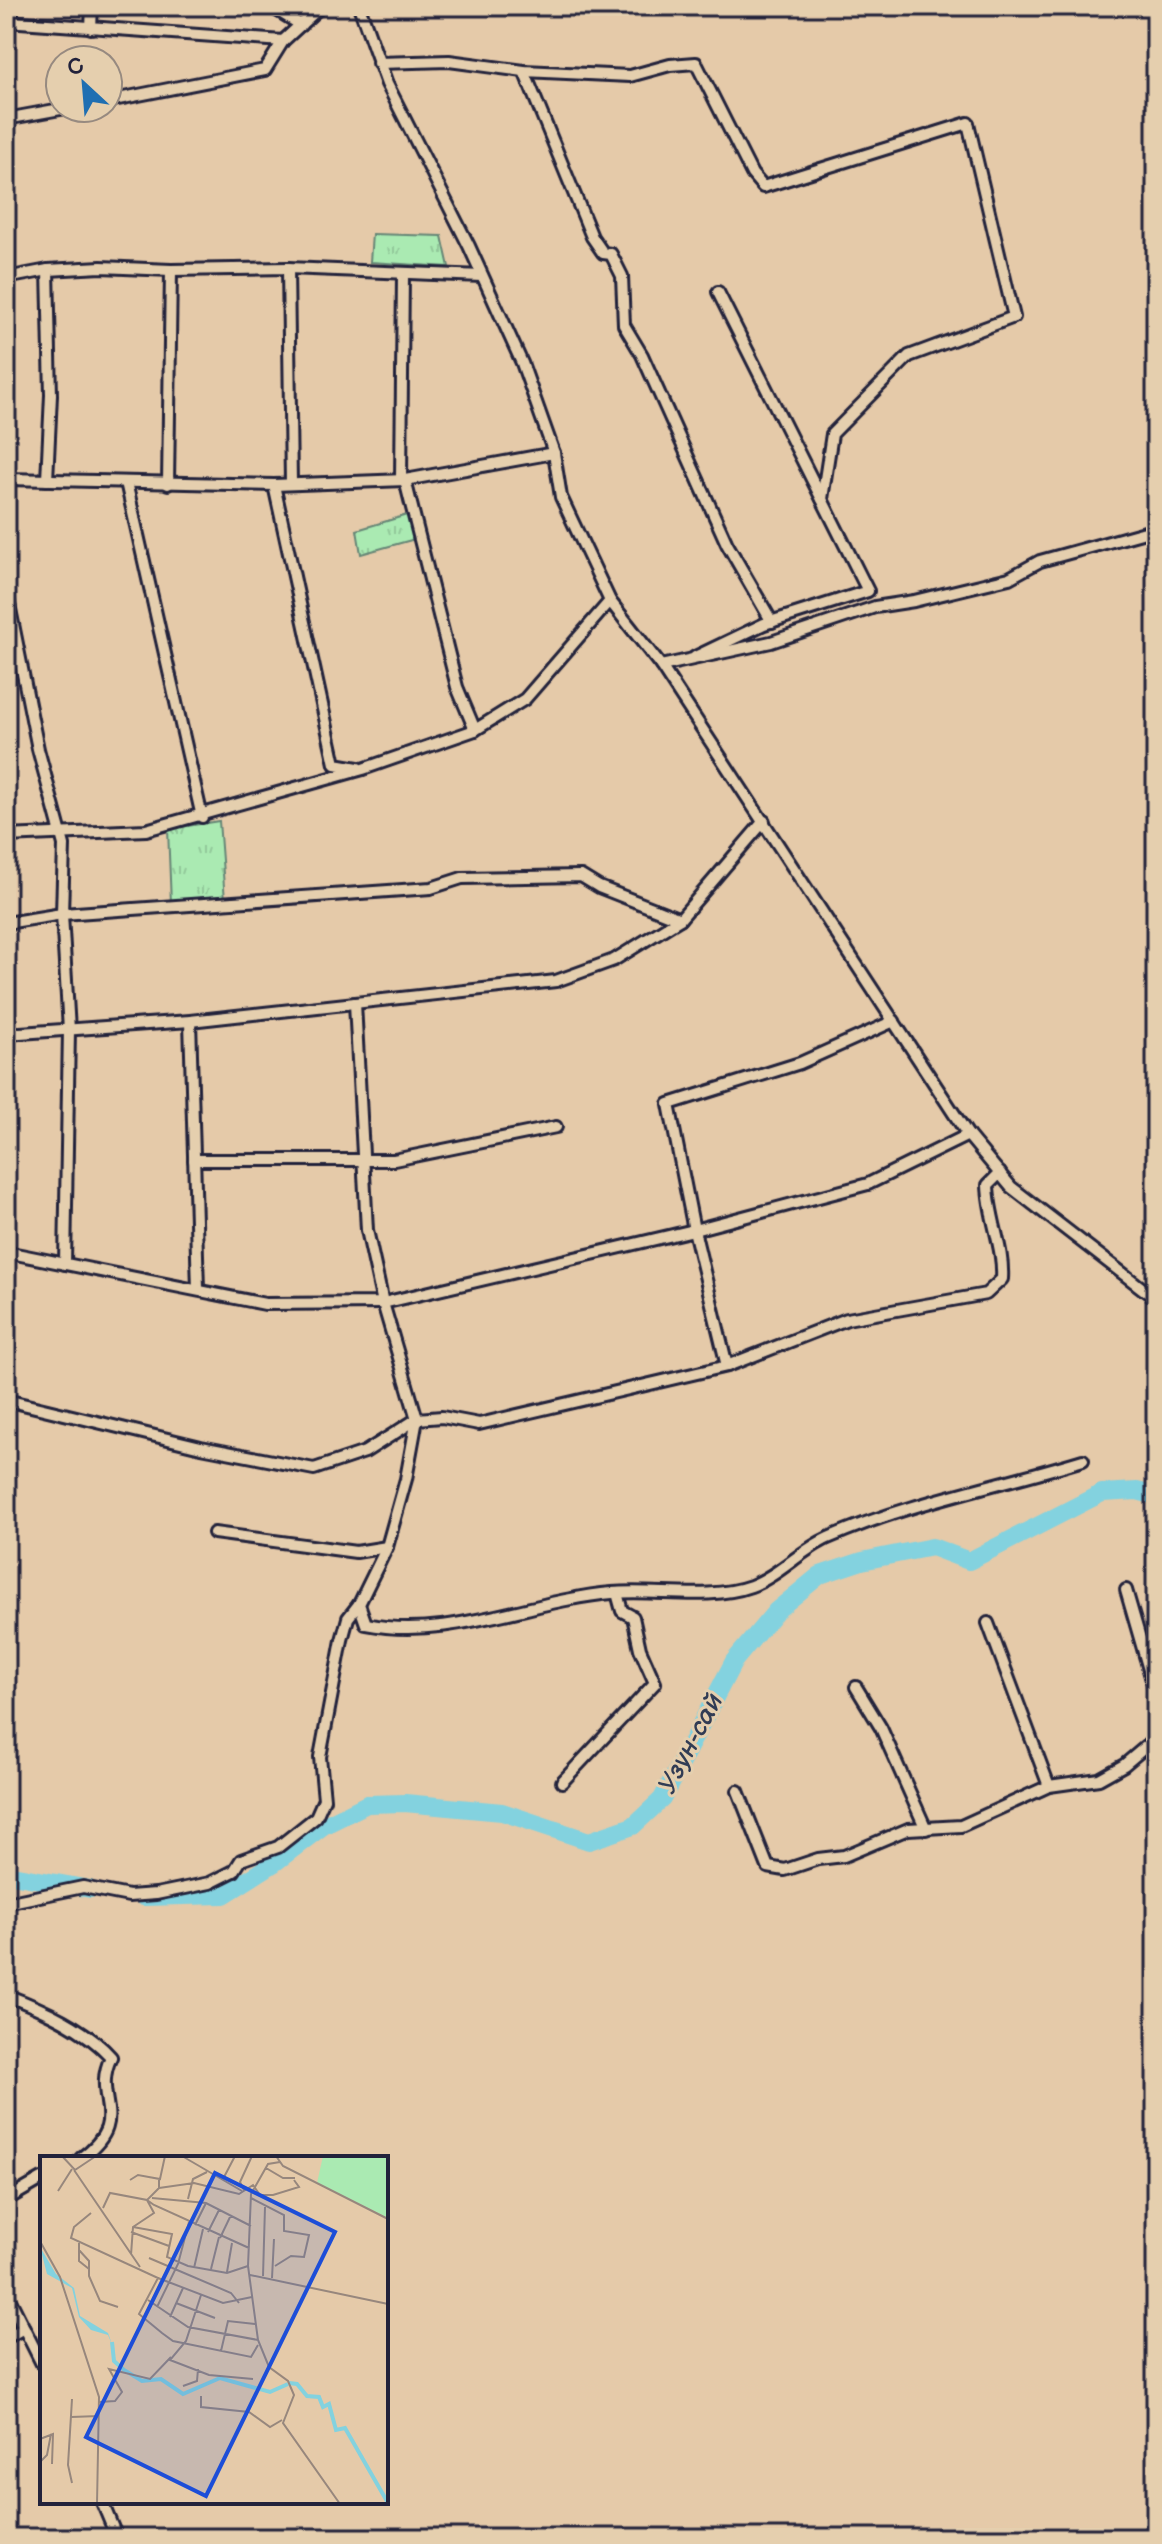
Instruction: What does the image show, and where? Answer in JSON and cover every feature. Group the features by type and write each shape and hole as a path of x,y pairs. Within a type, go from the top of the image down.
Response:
{"street":[{"path":"91,28 92,6"},
{"path":"270,6 301,25"},
{"path":"124,98 265,70 283,41 321,6"},
{"path":"359,6 378,63 522,363 554,453 561,497 610,601 661,666 968,1135 1011,1187 1156,1299"},
{"path":"6,21 283,41"},
{"path":"378,63 449,61 524,71 630,76 670,65 696,63 752,174 763,187 968,123 1014,317 909,356 832,434 822,499"},
{"path":"524,71 592,237 603,253 611,254 622,276 624,325 642,355 744,578 772,622"},
{"path":"6,119 44,112"},
{"path":"6,278 48,270 101,267 171,270 288,268 482,276"},
{"path":"288,268 291,484"},
{"path":"47,480 51,395 48,270"},
{"path":"168,484 171,270"},
{"path":"403,274 403,480 457,687 475,730"},
{"path":"695,657 772,622 868,591 718,292"},
{"path":"6,479 274,485 403,480 554,453"},
{"path":"126,482 202,817"},
{"path":"274,485 335,764 363,769"},
{"path":"661,666 771,642 875,607 1009,578 1040,561 1156,529"},
{"path":"6,589 38,749 64,845 62,914 69,1030 65,1264"},
{"path":"6,836 146,830 202,817 363,769 475,730 525,699 610,601"},
{"path":"6,1034 190,1021 556,981 614,960 680,919 764,821"},
{"path":"6,923 62,914 431,888 462,878 581,876 680,919"},
{"path":"6,1903 83,1887 129,1896 210,1883 234,1871 241,1860 278,1847 316,1817 324,1799 320,1757 342,1640 348,1618 359,1604 387,1547 406,1479 417,1419 383,1303 367,1230 355,1003"},
{"path":"190,1021 198,1289"},
{"path":"727,1366 694,1230 669,1104 800,1063 894,1021"},
{"path":"194,1160 394,1160 556,1127"},
{"path":"6,1252 265,1304 383,1303 694,1230 868,1184 968,1135"},
{"path":"6,1400 201,1447 314,1469 365,1452 417,1419 442,1417 479,1424 727,1366 847,1319 986,1294 1002,1279 1003,1260 989,1204 988,1185 1000,1173"},
{"path":"359,1604 366,1624 387,1628 434,1626 617,1593 724,1592 753,1586 825,1539 889,1514 1083,1460"},
{"path":"214,1533 331,1550 356,1552 387,1547"},
{"path":"1126,1590 1156,1694"},
{"path":"562,1782 655,1683 640,1649 633,1617 622,1611 617,1593"},
{"path":"988,1623 1049,1786"},
{"path":"856,1687 881,1728 926,1829"},
{"path":"738,1791 768,1867 785,1870 818,1859 844,1856 908,1829 961,1826 1049,1786 1099,1779 1124,1765 1156,1738"},
{"path":"6,1995 41,2008 101,2046 111,2057 104,2071 110,2122 83,2156"},
{"path":"6,2200 40,2180"},
{"path":"6,2292 40,2360"},
{"path":"6,2338 24,2328"},
{"path":"103,2504 117,2538"}],"green space":[{"path":"372,234 442,236 449,267 370,262"},
{"path":"407,515 415,539 361,554 357,530"},
{"path":"219,821 225,900 171,904 168,829"}],"waterway":[{"name":"Узун-сай","path":"143,1897 224,1895 273,1864 323,1826 367,1804 405,1803 502,1812 589,1841 633,1826 662,1799 734,1661 776,1611 820,1575 862,1561 932,1547 969,1561 1102,1493 1137,1491 1156,1496"},
{"name":"Узун-сай","path":"6,1874 90,1889"}]}
